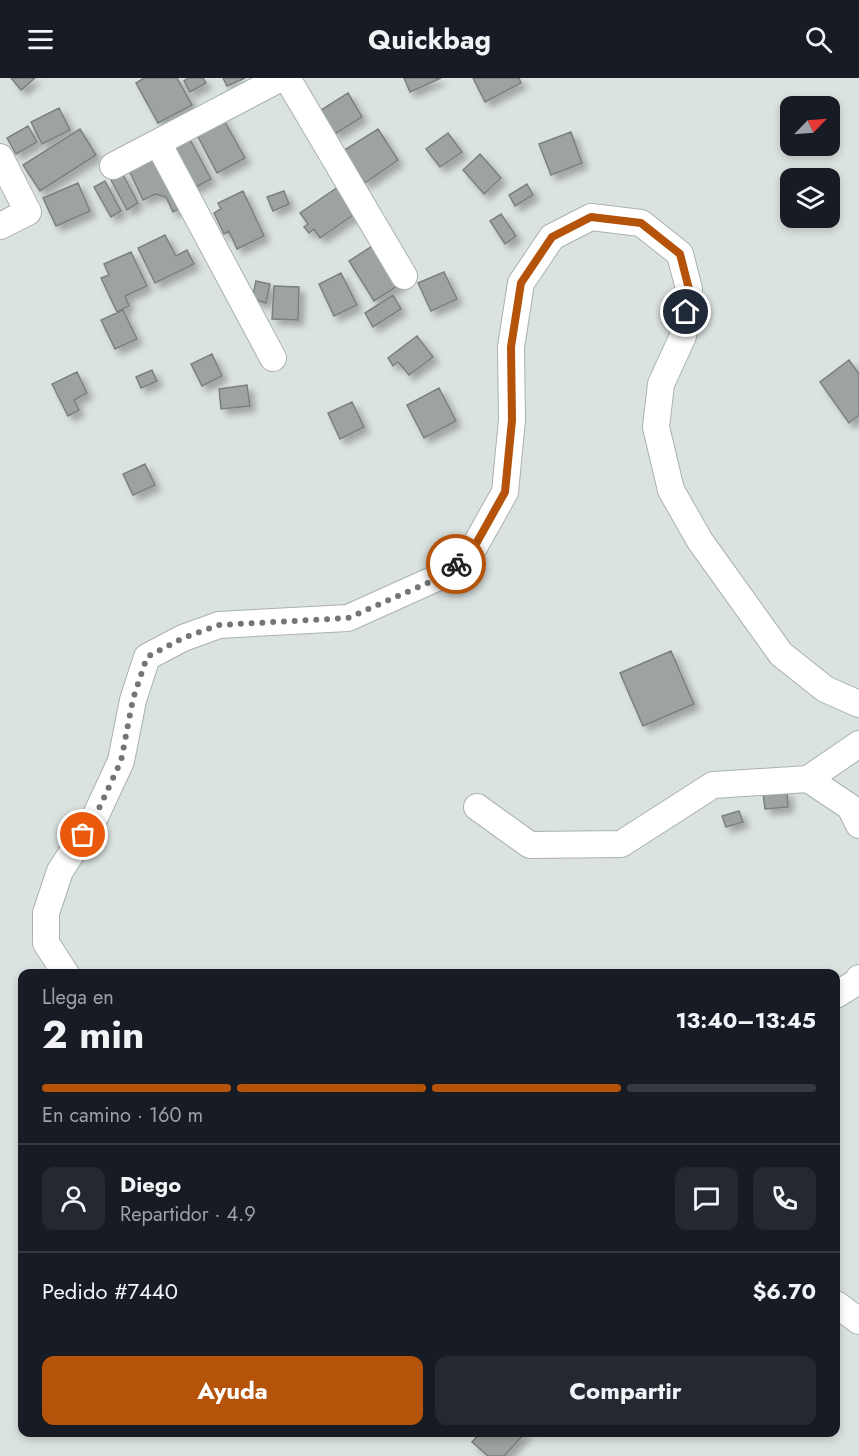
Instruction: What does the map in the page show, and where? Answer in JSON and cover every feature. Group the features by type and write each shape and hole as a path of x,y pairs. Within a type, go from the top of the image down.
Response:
{"street":[{"path":"113,166 281,78"},
{"path":"287,78 404,276"},
{"path":"158,143 273,358"},
{"path":"0,157 28,212 0,226"},
{"path":"63,969 46,943 46,913 60,871 95,817 121,761 133,699 147,657 183,638 219,625 348,618 439,578 472,551 505,492 512,420 511,347 521,283 552,237 591,217 641,223 680,254 689,289 683,336 661,384 656,427 671,490 700,541 781,654 825,689 859,704"},
{"path":"477,807 530,845 621,844 713,785 808,779 859,744"},
{"path":"808,779 850,807 859,825"},
{"path":"840,992 857,982 859,978"},
{"path":"840,1307 859,1321"}],"building":[{"path":"11,78 35,78 21,90"},
{"path":"144,78 177,78 192,105 158,123 136,83"},
{"path":"188,78 203,78 206,83 190,92 184,81"},
{"path":"223,78 245,78 227,86"},
{"path":"404,78 441,78 410,92"},
{"path":"473,78 519,78 521,83 485,102"},
{"path":"348,93 362,117 335,134 321,110"},
{"path":"59,108 70,130 42,144 31,122"},
{"path":"221,115 245,158 217,173 194,129"},
{"path":"28,126 37,142 16,154 7,138"},
{"path":"80,129 96,155 40,191 23,165"},
{"path":"378,129 398,160 365,183 343,151"},
{"path":"571,132 582,163 551,175 539,144"},
{"path":"448,133 462,152 440,167 426,149"},
{"path":"187,134 211,179 190,190 166,146"},
{"path":"480,154 501,178 484,194 463,170"},
{"path":"154,155 180,208 173,212 166,197 155,194 143,200 128,168"},
{"path":"121,171 138,203 127,210 110,178"},
{"path":"105,181 121,211 111,217 94,187"},
{"path":"78,183 90,211 56,226 43,198"},
{"path":"527,184 533,195 515,206 509,195"},
{"path":"338,187 356,213 320,238 314,229 309,233 304,227 308,224 300,213"},
{"path":"243,191 264,236 237,249 229,231 224,234 214,213 221,209 218,203"},
{"path":"284,191 289,204 273,211 267,197"},
{"path":"501,214 516,236 505,244 490,221"},
{"path":"165,235 176,256 187,250 194,264 155,283 138,248"},
{"path":"377,243 402,283 374,301 349,261"},
{"path":"131,252 147,286 125,296 129,306 117,312 101,278 109,275 104,264"},
{"path":"444,272 457,299 431,311 418,283"},
{"path":"341,273 357,305 334,316 319,284"},
{"path":"256,281 270,284 266,303 252,299"},
{"path":"274,286 299,287 298,320 272,319"},
{"path":"393,295 401,309 373,327 365,313"},
{"path":"123,310 137,339 115,349 101,320"},
{"path":"417,336 433,357 409,375 398,362 393,366 388,358"},
{"path":"212,354 222,376 202,386 191,364"},
{"path":"849,360 859,374 859,415 849,423 820,382"},
{"path":"152,370 157,381 141,388 136,377"},
{"path":"77,372 87,393 74,400 79,410 68,416 52,384"},
{"path":"247,385 250,406 221,409 219,389"},
{"path":"439,388 456,421 424,438 407,405"},
{"path":"352,402 364,427 340,439 328,413"},
{"path":"145,464 155,485 133,495 123,474"},
{"path":"671,651 694,704 643,726 620,673"},
{"path":"787,791 788,807 765,809 763,793"},
{"path":"739,811 743,822 726,827 722,816"},
{"path":"476,1437 521,1437 504,1456 488,1456 472,1442"}],"way so far":[{"path":"83,835 95,817 121,761 133,699 147,657 183,638 219,625 348,618 439,578 456,564"}],"route":[{"path":"456,564 472,551 505,492 512,420 511,347 521,283 552,237 591,217 641,223 680,254 689,289 686,312"}]}
